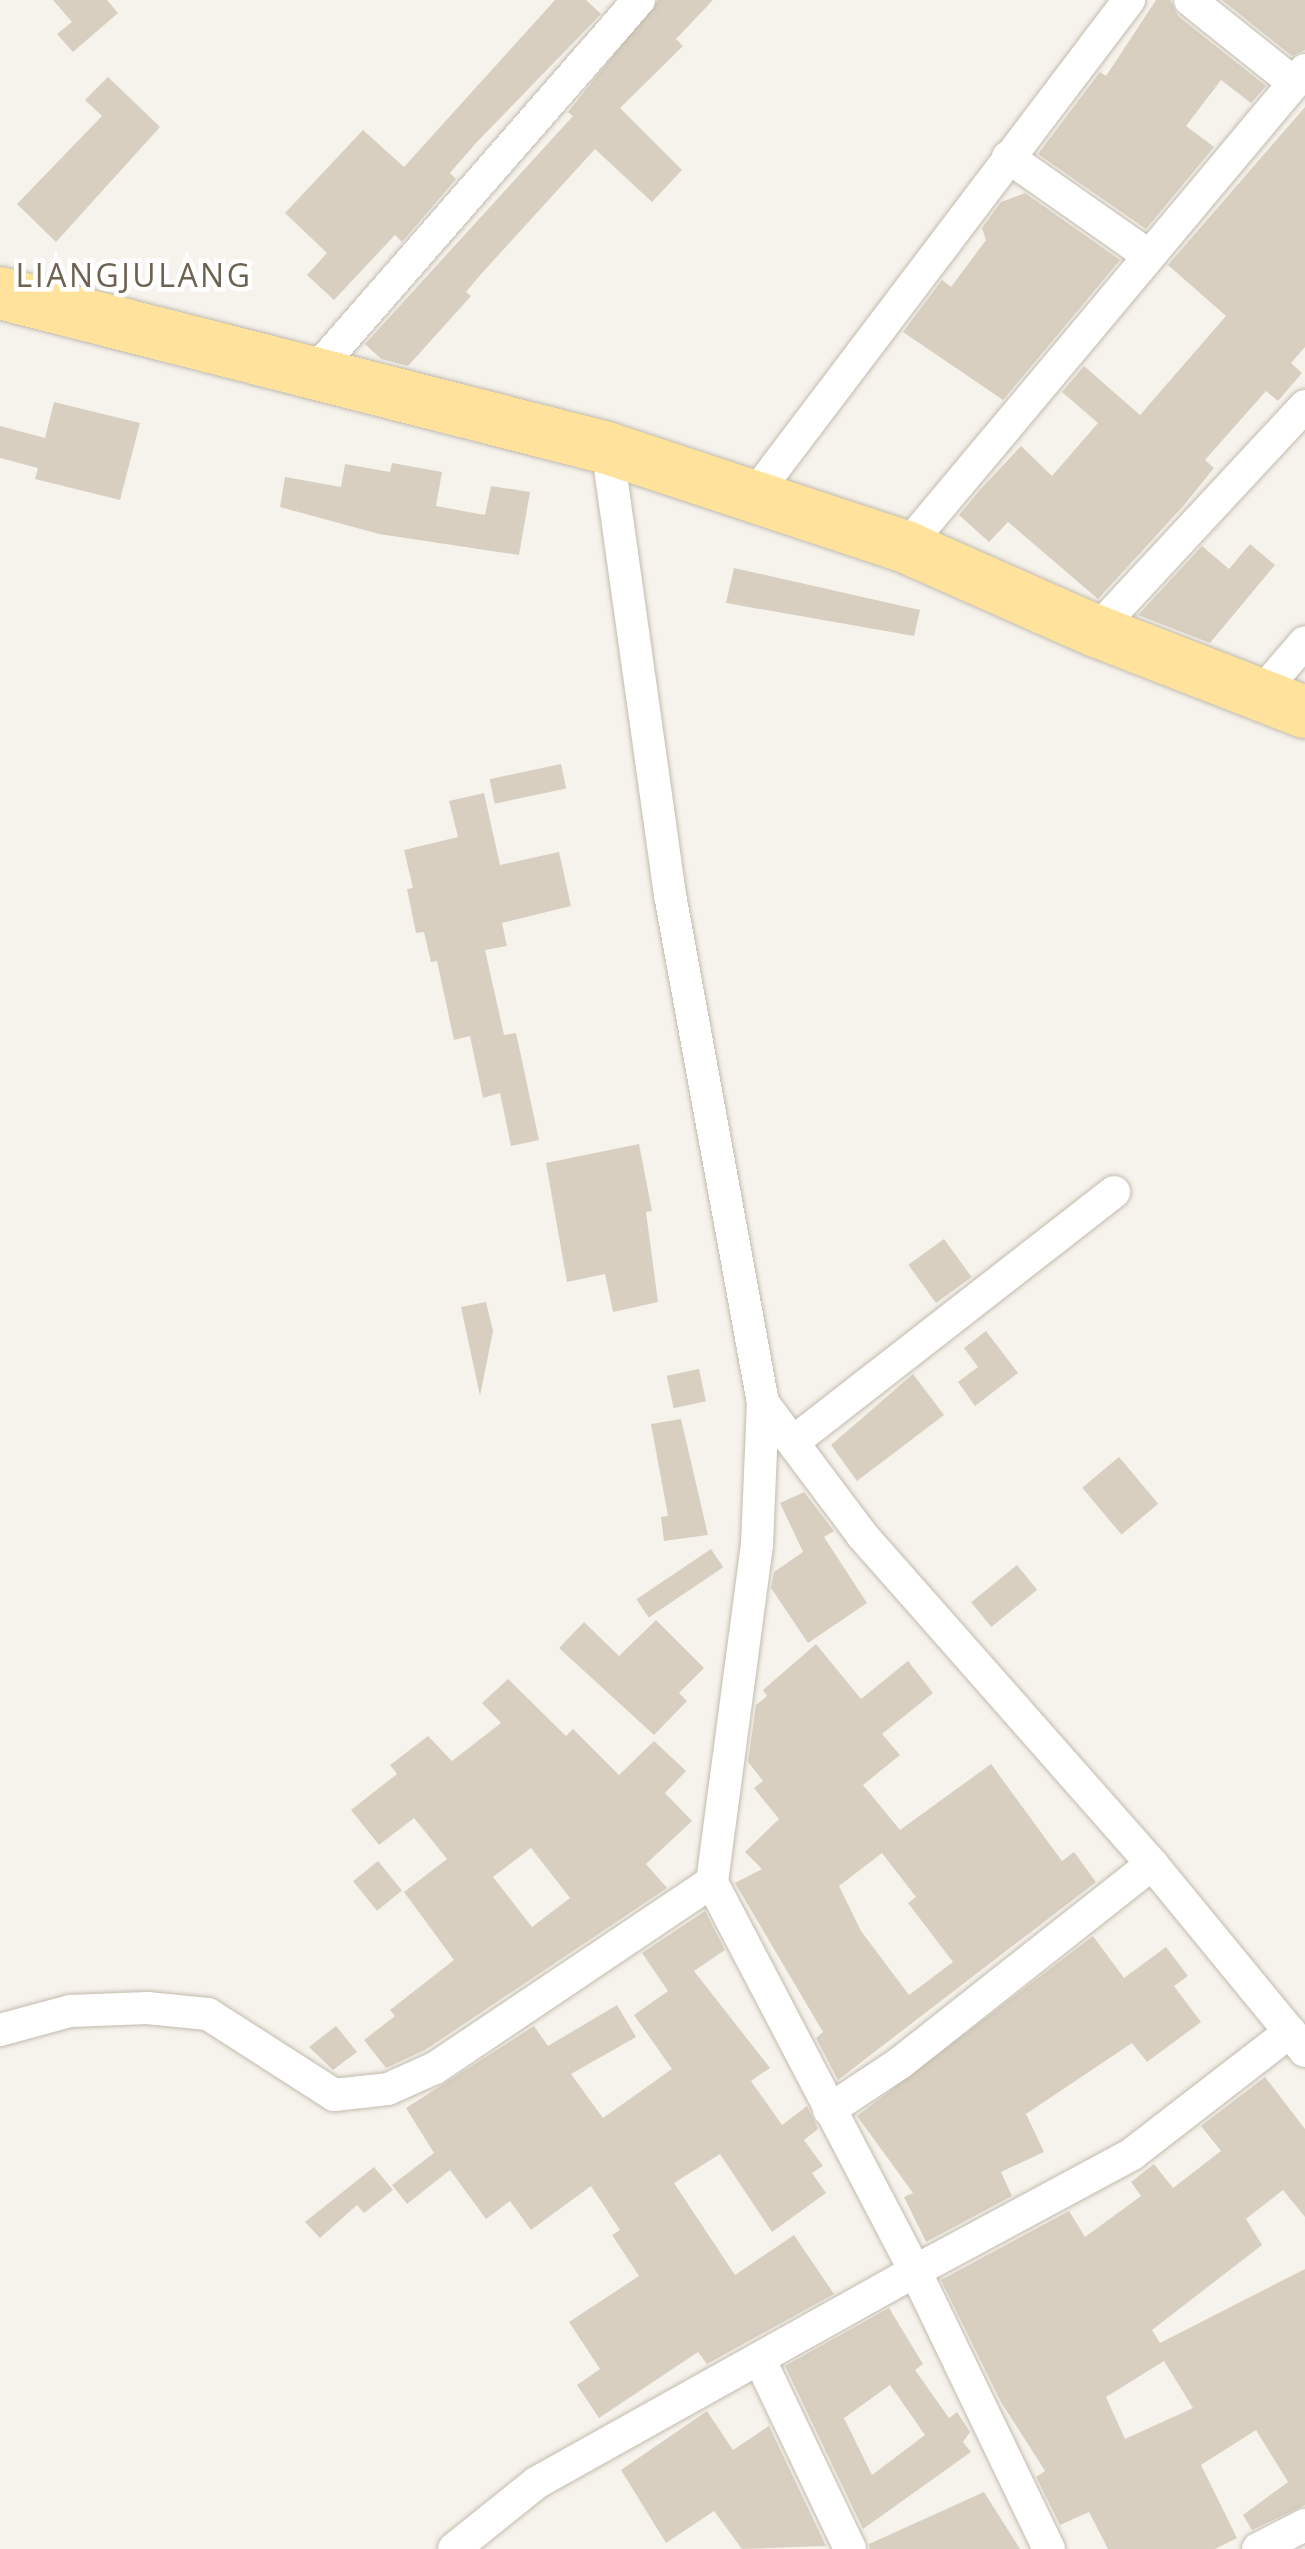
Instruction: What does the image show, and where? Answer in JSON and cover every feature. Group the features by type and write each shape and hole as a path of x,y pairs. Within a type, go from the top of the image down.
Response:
{"main road":[{"path":"0,293 318,369 606,448 906,547 1096,631 1283,702"}],"street":[{"path":"318,369 639,0"},
{"path":"752,498 1129,0"},
{"path":"906,547 1148,255 1301,78 1190,0"},
{"path":"1008,157 1148,255"},
{"path":"1096,631 1305,406"},
{"path":"606,448 670,895 763,1403 757,1544 712,1882 916,2271 1049,2549"},
{"path":"1283,702 1305,642"},
{"path":"793,1442 1114,1192"},
{"path":"454,2549 536,2483 1132,2154 1297,2041 1152,1864 862,1535 763,1403"},
{"path":"829,2110 900,2063 1152,1864"},
{"path":"0,2030 70,2011 146,2008 208,2014 334,2095 388,2088 436,2068 712,1882"},
{"path":"760,2360 850,2549"},
{"path":"1258,2549 1305,2526"}],"building":[{"path":"53,0 107,0 118,13 73,52 57,34 72,22"},
{"path":"555,0 586,0 601,14 476,143 450,173 456,179 402,242 395,235 334,300 307,275 327,253 285,213 363,130 404,167"},
{"path":"658,0 713,0 676,39 683,46 620,108 682,170 652,202 595,149 482,273 466,292 471,296 408,366 381,359 365,344 573,116 568,112"},
{"path":"1156,0 1170,0 1178,16 1266,86 1251,103 1221,80 1186,126 1214,147 1146,229 1038,154 1100,72 1106,76"},
{"path":"1222,0 1305,0 1305,50 1292,56"},
{"path":"108,77 160,127 56,242 17,204 102,116 85,100"},
{"path":"1305,107 1305,347 1291,363 1302,373 1278,401 1266,391 1205,460 1214,468 1185,504 1098,599 1008,522 989,542 959,515 979,491 1021,446 1052,476 1098,423 1062,392 1084,366 1140,415 1226,316 1168,265"},
{"path":"1025,193 1120,260 1003,400 903,332 942,280 951,287 986,240 982,228 1001,202"},
{"path":"54,402 140,423 120,500 35,479 38,468 0,458 0,426 45,438"},
{"path":"392,463 442,472 436,506 485,515 491,486 530,492 519,555 379,534 280,507 285,477 341,487 345,464 390,472"},
{"path":"1250,544 1275,565 1210,643 1138,615 1202,546 1229,569"},
{"path":"734,568 920,610 914,636 726,603"},
{"path":"561,764 566,788 495,804 490,779"},
{"path":"484,793 500,865 559,852 571,906 502,923 507,946 485,950 504,1035 516,1033 539,1140 511,1146 500,1093 483,1098 470,1036 454,1040 437,961 431,962 424,932 416,933 407,889 413,888 404,850 458,837 449,801"},
{"path":"639,1144 652,1211 646,1212 658,1302 613,1312 605,1274 567,1282 546,1163"},
{"path":"944,1239 972,1277 936,1303 908,1265"},
{"path":"486,1302 493,1331 480,1396 461,1307"},
{"path":"986,1331 1018,1373 975,1406 958,1382 978,1367 964,1348"},
{"path":"699,1369 706,1401 674,1408 667,1376"},
{"path":"913,1374 944,1415 857,1481 831,1445"},
{"path":"681,1419 708,1535 664,1541 661,1517 668,1516 651,1424"},
{"path":"1119,1457 1158,1504 1121,1535 1082,1488"},
{"path":"804,1492 834,1531 824,1537 867,1603 808,1643 771,1588 774,1572 803,1552 780,1503"},
{"path":"711,1549 723,1567 649,1618 636,1599"},
{"path":"1017,1565 1037,1590 991,1627 971,1602"},
{"path":"656,1620 704,1668 679,1693 687,1701 654,1735 559,1648 584,1622 619,1656"},
{"path":"816,1644 861,1699 908,1661 933,1693 882,1734 900,1755 863,1785 900,1830 991,1764 1062,1861 1074,1852 1096,1882 838,2080 816,2038 823,2032 735,1883 762,1869 745,1852 779,1819 754,1788 763,1781 748,1762 756,1705 767,1696 763,1690","holes":["882,1853 916,1897 908,1903 953,1962 909,1995 861,1931 839,1886"]},
{"path":"508,1679 566,1736 573,1729 619,1775 654,1741 686,1771 665,1793 692,1821 646,1864 667,1888 425,2050 386,2068 364,2040 395,2016 390,2010 454,1960 404,1892 447,1859 414,1818 379,1845 351,1810 397,1774 390,1765 428,1736 452,1761 501,1723 482,1703","holes":["531,1848 570,1898 532,1927 493,1877"]},
{"path":"378,1861 402,1891 377,1911 353,1881"},
{"path":"705,1911 725,1950 694,1971 770,2068 751,2081 782,2125 807,2106 818,2129 804,2140 823,2166 812,2173 826,2193 772,2232 720,2154 674,2183 735,2275 794,2235 834,2294 707,2364 698,2352 599,2418 577,2385 600,2369 569,2322 639,2276 612,2235 620,2230 591,2186 531,2230 510,2201 486,2219 450,2170 407,2204 392,2185 434,2153 406,2108 534,2026 548,2046 617,2005 636,2037 571,2074 603,2118 672,2069 634,2015 668,1991 642,1953"},
{"path":"1093,1936 1124,1978 1166,1947 1188,1976 1174,1986 1201,2022 1147,2062 1132,2043 1026,2114 1044,2152 1001,2172 1012,2196 926,2242 904,2197 913,2193 857,2116"},
{"path":"336,2026 357,2052 333,2070 309,2047"},
{"path":"1265,2077 1305,2129 1305,2217 1283,2190 1246,2219 1262,2245 1152,2330 1160,2343 1305,2269 1305,2505 1252,2530 1243,2515 1288,2482 1256,2430 1201,2465 1237,2538 1215,2549 1108,2549 1089,2512 1060,2525 1036,2477 1045,2471 1001,2402 941,2280 1069,2211 1085,2237 1141,2196 1131,2182 1154,2164 1173,2188 1221,2151 1201,2126","holes":["1164,2361 1193,2408 1125,2439 1106,2397"]},
{"path":"374,2167 393,2190 364,2213 357,2205 320,2238 305,2222"},
{"path":"889,2308 923,2364 915,2370 949,2418 957,2412 970,2432 963,2442 971,2452 863,2529 785,2366","holes":["890,2385 925,2435 872,2475 844,2418"]},
{"path":"707,2411 733,2450 769,2426 826,2546 742,2549 714,2511 666,2543 621,2470"},
{"path":"984,2492 1020,2549 870,2549 869,2544"}],"district":[{"name":"LIANGJULANG","path":"134,275"}]}
